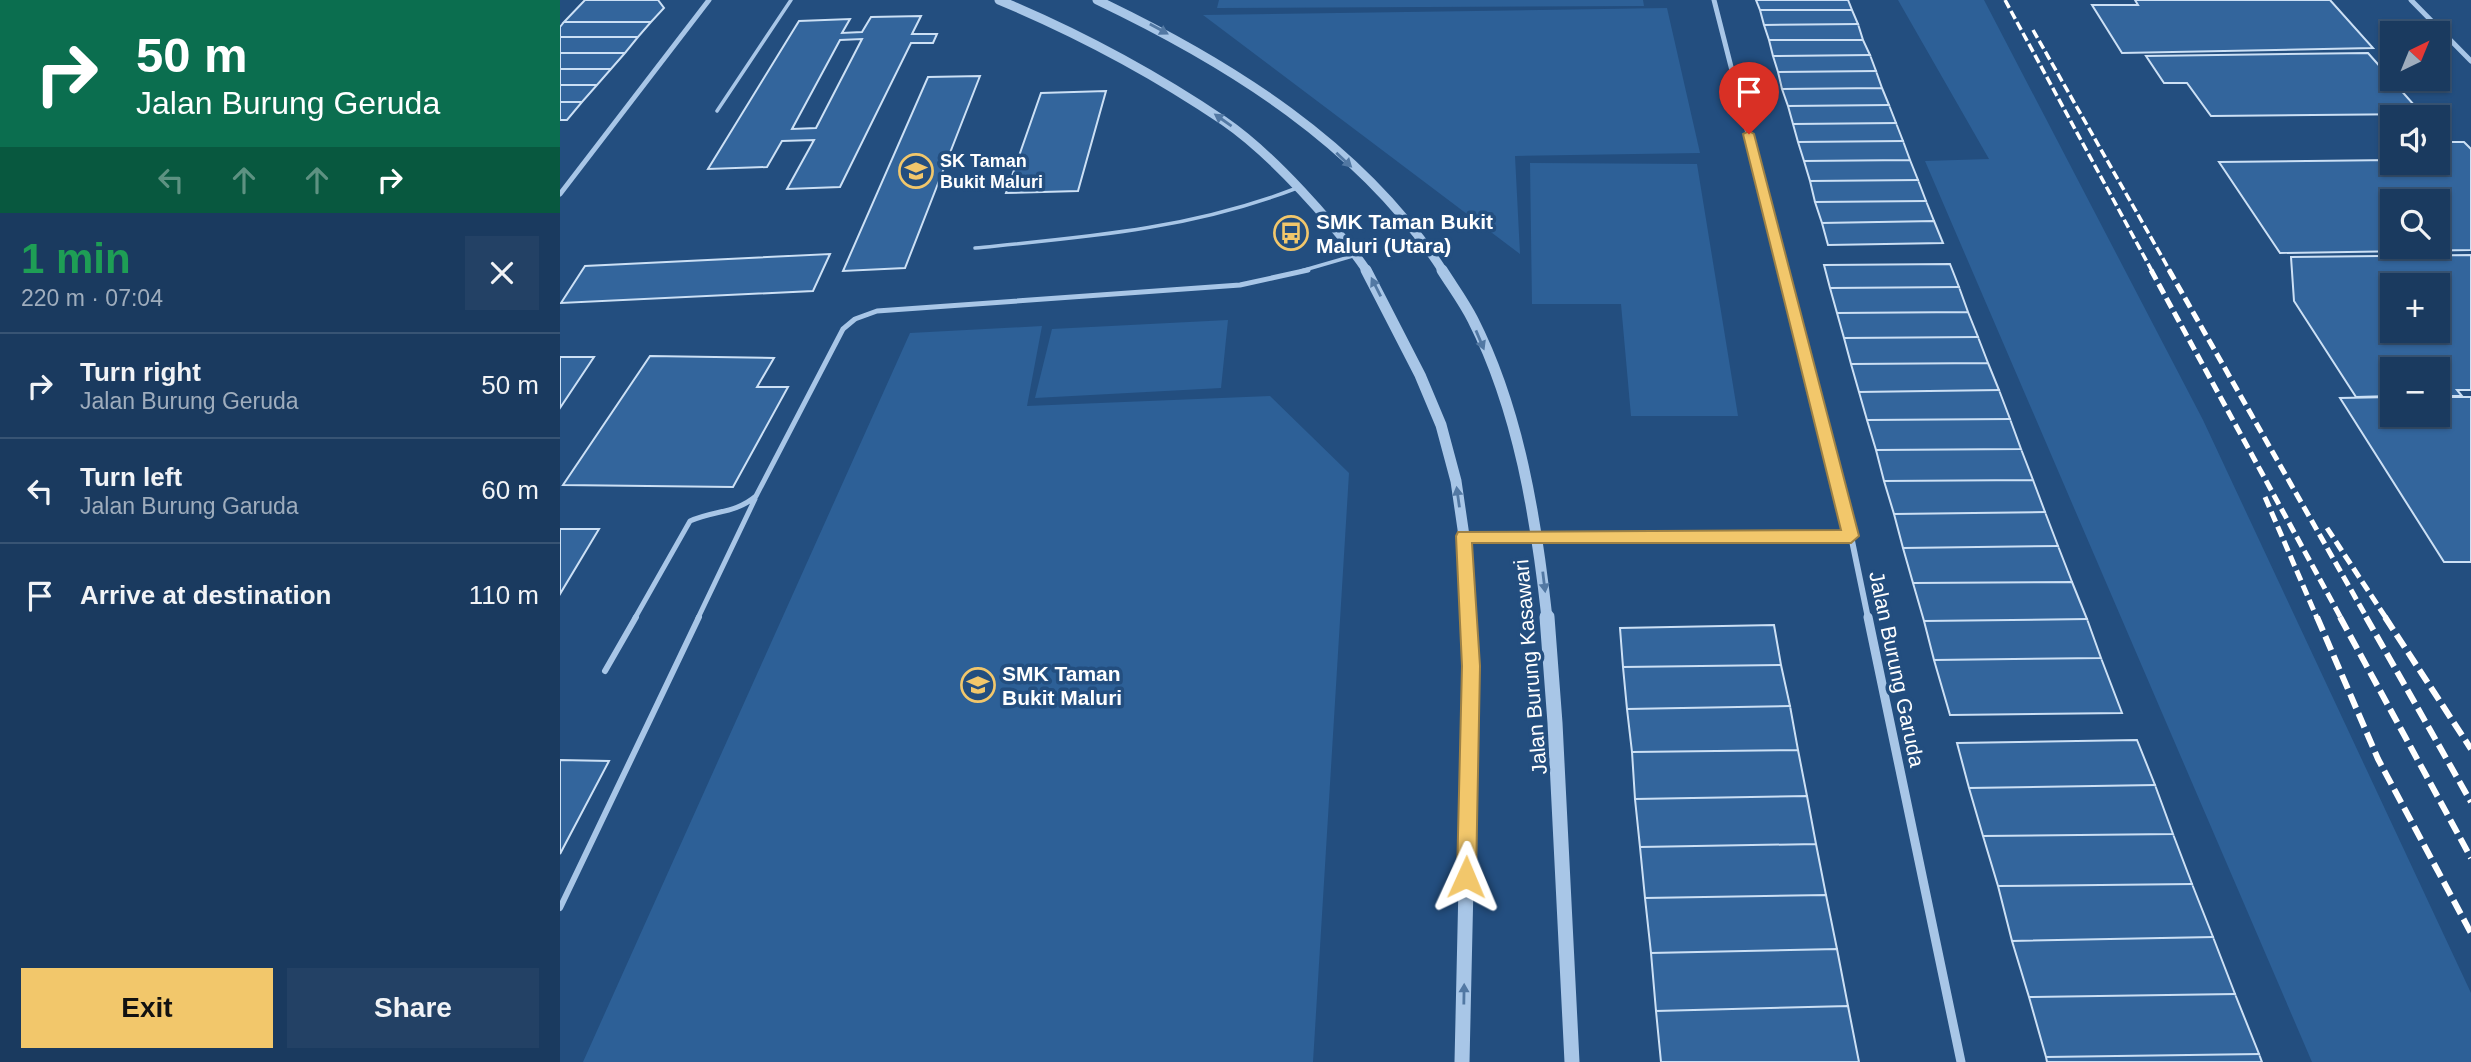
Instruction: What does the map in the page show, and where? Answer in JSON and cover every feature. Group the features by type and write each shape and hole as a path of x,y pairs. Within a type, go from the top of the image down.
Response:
{"street":[{"path":"560,194 709,0"},
{"path":"999,0 1066,28 1208,110 1276,164 1356,255 1371,277 1420,374 1441,425 1456,481 1464,536 1471,666 1462,1062"},
{"name":"Jalan Burung Kasawari","path":"1097,0 1143,21 1219,64 1292,114 1382,196 1426,248 1469,313 1515,433 1538,537 1552,647 1572,1062"},
{"name":"Jalan Burung Garuda","path":"1714,0 1851,536 1961,1062"},
{"path":"2411,0 2471,61"},
{"path":"1464,536 1851,536"}],"lane":[{"path":"717,111 790,0"},
{"path":"975,248 1128,233 1253,205 1297,188"},
{"path":"560,908 756,496 843,329 855,320 877,311 1240,285 1307,270 1356,255"},
{"path":"605,671 690,521 703,515 743,507 756,496"}],"shaded area":[{"path":"1219,0 1643,0 1644,6 1217,8"},
{"path":"1898,0 1984,0 2203,420 2471,993 2471,1062 2312,1062 1925,161 1989,159"},
{"path":"1667,8 1700,153 1515,156 1520,254 1203,15"},
{"path":"1530,163 1697,164 1738,416 1631,416 1621,304 1532,304"},
{"path":"1228,320 1221,388 1035,398 1052,329"},
{"name":"SMK Taman Bukit Maluri","path":"1042,326 1027,406 1270,396 1349,473 1313,1062 583,1062 910,333"}],"building":[{"path":"585,0 658,0 664,8 651,22 564,22"},
{"path":"1756,0 1848,0 1852,10 1760,10"},
{"path":"2135,0 2330,0 2373,48 2122,53 2092,5 2138,5"},
{"path":"1760,10 1852,10 1858,24 1764,25"},
{"path":"921,16 912,34 937,34 933,43 911,43 840,187 787,189 814,140 782,141 767,167 708,169 799,21 850,19 842,33 862,32 871,17","holes":["862,39 816,128 792,129 840,40"]},
{"path":"564,22 651,22 638,37 560,37 560,27"},
{"path":"1858,24 1863,40 1769,40 1764,25"},
{"path":"560,37 638,37 625,53 560,53"},
{"path":"1769,40 1863,40 1870,55 1773,56"},
{"path":"560,53 625,53 611,69 560,69"},
{"path":"2368,53 2380,67 2380,91 2402,91 2414,105 2380,105 2380,114 2211,116 2187,83 2164,83 2146,56"},
{"path":"1870,55 1876,71 1778,72 1773,56"},
{"path":"560,69 611,69 597,85 560,85"},
{"path":"1876,71 1882,88 1782,89 1778,72"},
{"path":"980,76 905,268 843,271 928,77"},
{"path":"560,85 597,85 582,102 560,102"},
{"path":"1882,88 1889,105 1788,106 1782,89"},
{"path":"1106,91 1078,191 1006,193 1041,93"},
{"path":"560,102 582,102 567,120 560,120"},
{"path":"1889,105 1896,123 1793,124 1788,106"},
{"path":"1896,123 1903,141 1798,142 1793,124"},
{"path":"1903,141 1910,160 1804,161 1798,142"},
{"path":"2450,142 2464,142 2471,149 2471,250 2450,250 2450,189 2380,189 2380,251 2280,253 2219,162 2380,160 2380,175 2450,175"},
{"path":"1910,160 1918,180 1810,181 1804,161"},
{"path":"1918,180 1926,201 1815,202 1810,181"},
{"path":"1926,201 1934,221 1822,223 1815,202"},
{"path":"1934,221 1943,243 1828,245 1822,223"},
{"path":"830,254 813,291 561,303 585,266"},
{"path":"2450,255 2471,255 2471,390 2457,390 2462,396 2450,396 2450,357 2380,357 2380,396 2356,397 2294,301 2291,257 2380,256 2380,259 2450,259"},
{"path":"1950,264 1959,287 1830,288 1824,265"},
{"path":"1959,287 1968,312 1837,313 1830,288"},
{"path":"1968,312 1978,337 1844,338 1837,313"},
{"path":"1978,337 1988,363 1851,364 1844,338"},
{"path":"650,356 774,358 757,387 788,387 733,487 563,485"},
{"path":"560,357 594,357 560,408"},
{"path":"1988,363 1999,390 1859,392 1851,364"},
{"path":"1999,390 2010,419 1867,420 1859,392"},
{"path":"2380,397 2380,427 2450,427 2450,397 2471,397 2471,562 2444,562 2340,398"},
{"path":"2010,419 2021,449 1876,450 1867,420"},
{"path":"2021,449 2033,480 1884,481 1876,450"},
{"path":"2033,480 2045,512 1894,514 1884,481"},
{"path":"2045,512 2058,546 1903,548 1894,514"},
{"path":"560,529 599,529 560,594"},
{"path":"2058,546 2072,582 1913,583 1903,548"},
{"path":"2072,582 2087,619 1924,621 1913,583"},
{"path":"2087,619 2101,658 1934,660 1924,621"},
{"path":"1774,625 1781,665 1623,667 1620,628"},
{"path":"2101,658 2122,713 1950,715 1934,660"},
{"path":"1781,665 1790,706 1627,709 1623,667"},
{"path":"1790,706 1798,750 1632,752 1627,709"},
{"path":"2137,740 2155,785 1969,788 1957,743"},
{"path":"1798,750 1807,796 1635,799 1632,752"},
{"path":"560,760 609,761 560,854"},
{"path":"2155,785 2173,834 1983,836 1969,788"},
{"path":"1807,796 1816,844 1640,847 1635,799"},
{"path":"2173,834 2192,884 1998,886 1983,836"},
{"path":"1816,844 1826,895 1645,898 1640,847"},
{"path":"2192,884 2213,937 2012,941 1998,886"},
{"path":"1826,895 1837,949 1651,953 1645,898"},
{"path":"2213,937 2235,994 2029,997 2012,941"},
{"path":"1837,949 1848,1006 1656,1011 1651,953"},
{"path":"2235,994 2259,1054 2046,1057 2029,997"},
{"path":"1848,1006 1859,1062 1661,1062 1656,1011"},
{"path":"2259,1054 2262,1062 2047,1062 2046,1057"}],"railway":[{"path":"2005,0 2152,271"},
{"path":"2033,30 2170,271"},
{"path":"2151,270 2341,618"},
{"path":"2169,270 2367,618"},
{"path":"2265,497 2317,618"},
{"path":"2327,528 2386,618"},
{"path":"2317,617 2378,759 2471,933"},
{"path":"2340,617 2471,858"},
{"path":"2366,617 2471,802"},
{"path":"2385,617 2471,749"}],"place":[{"name":"SK Taman Bukit Maluri","path":"916,171"},
{"name":"SMK Taman Bukit Maluri (Utara)","path":"1291,233"},
{"name":"SMK Taman Bukit Maluri","path":"978,685"}],"route":[{"path":"1466,877 1471,666 1464,536 1851,536 1749,134"}]}
